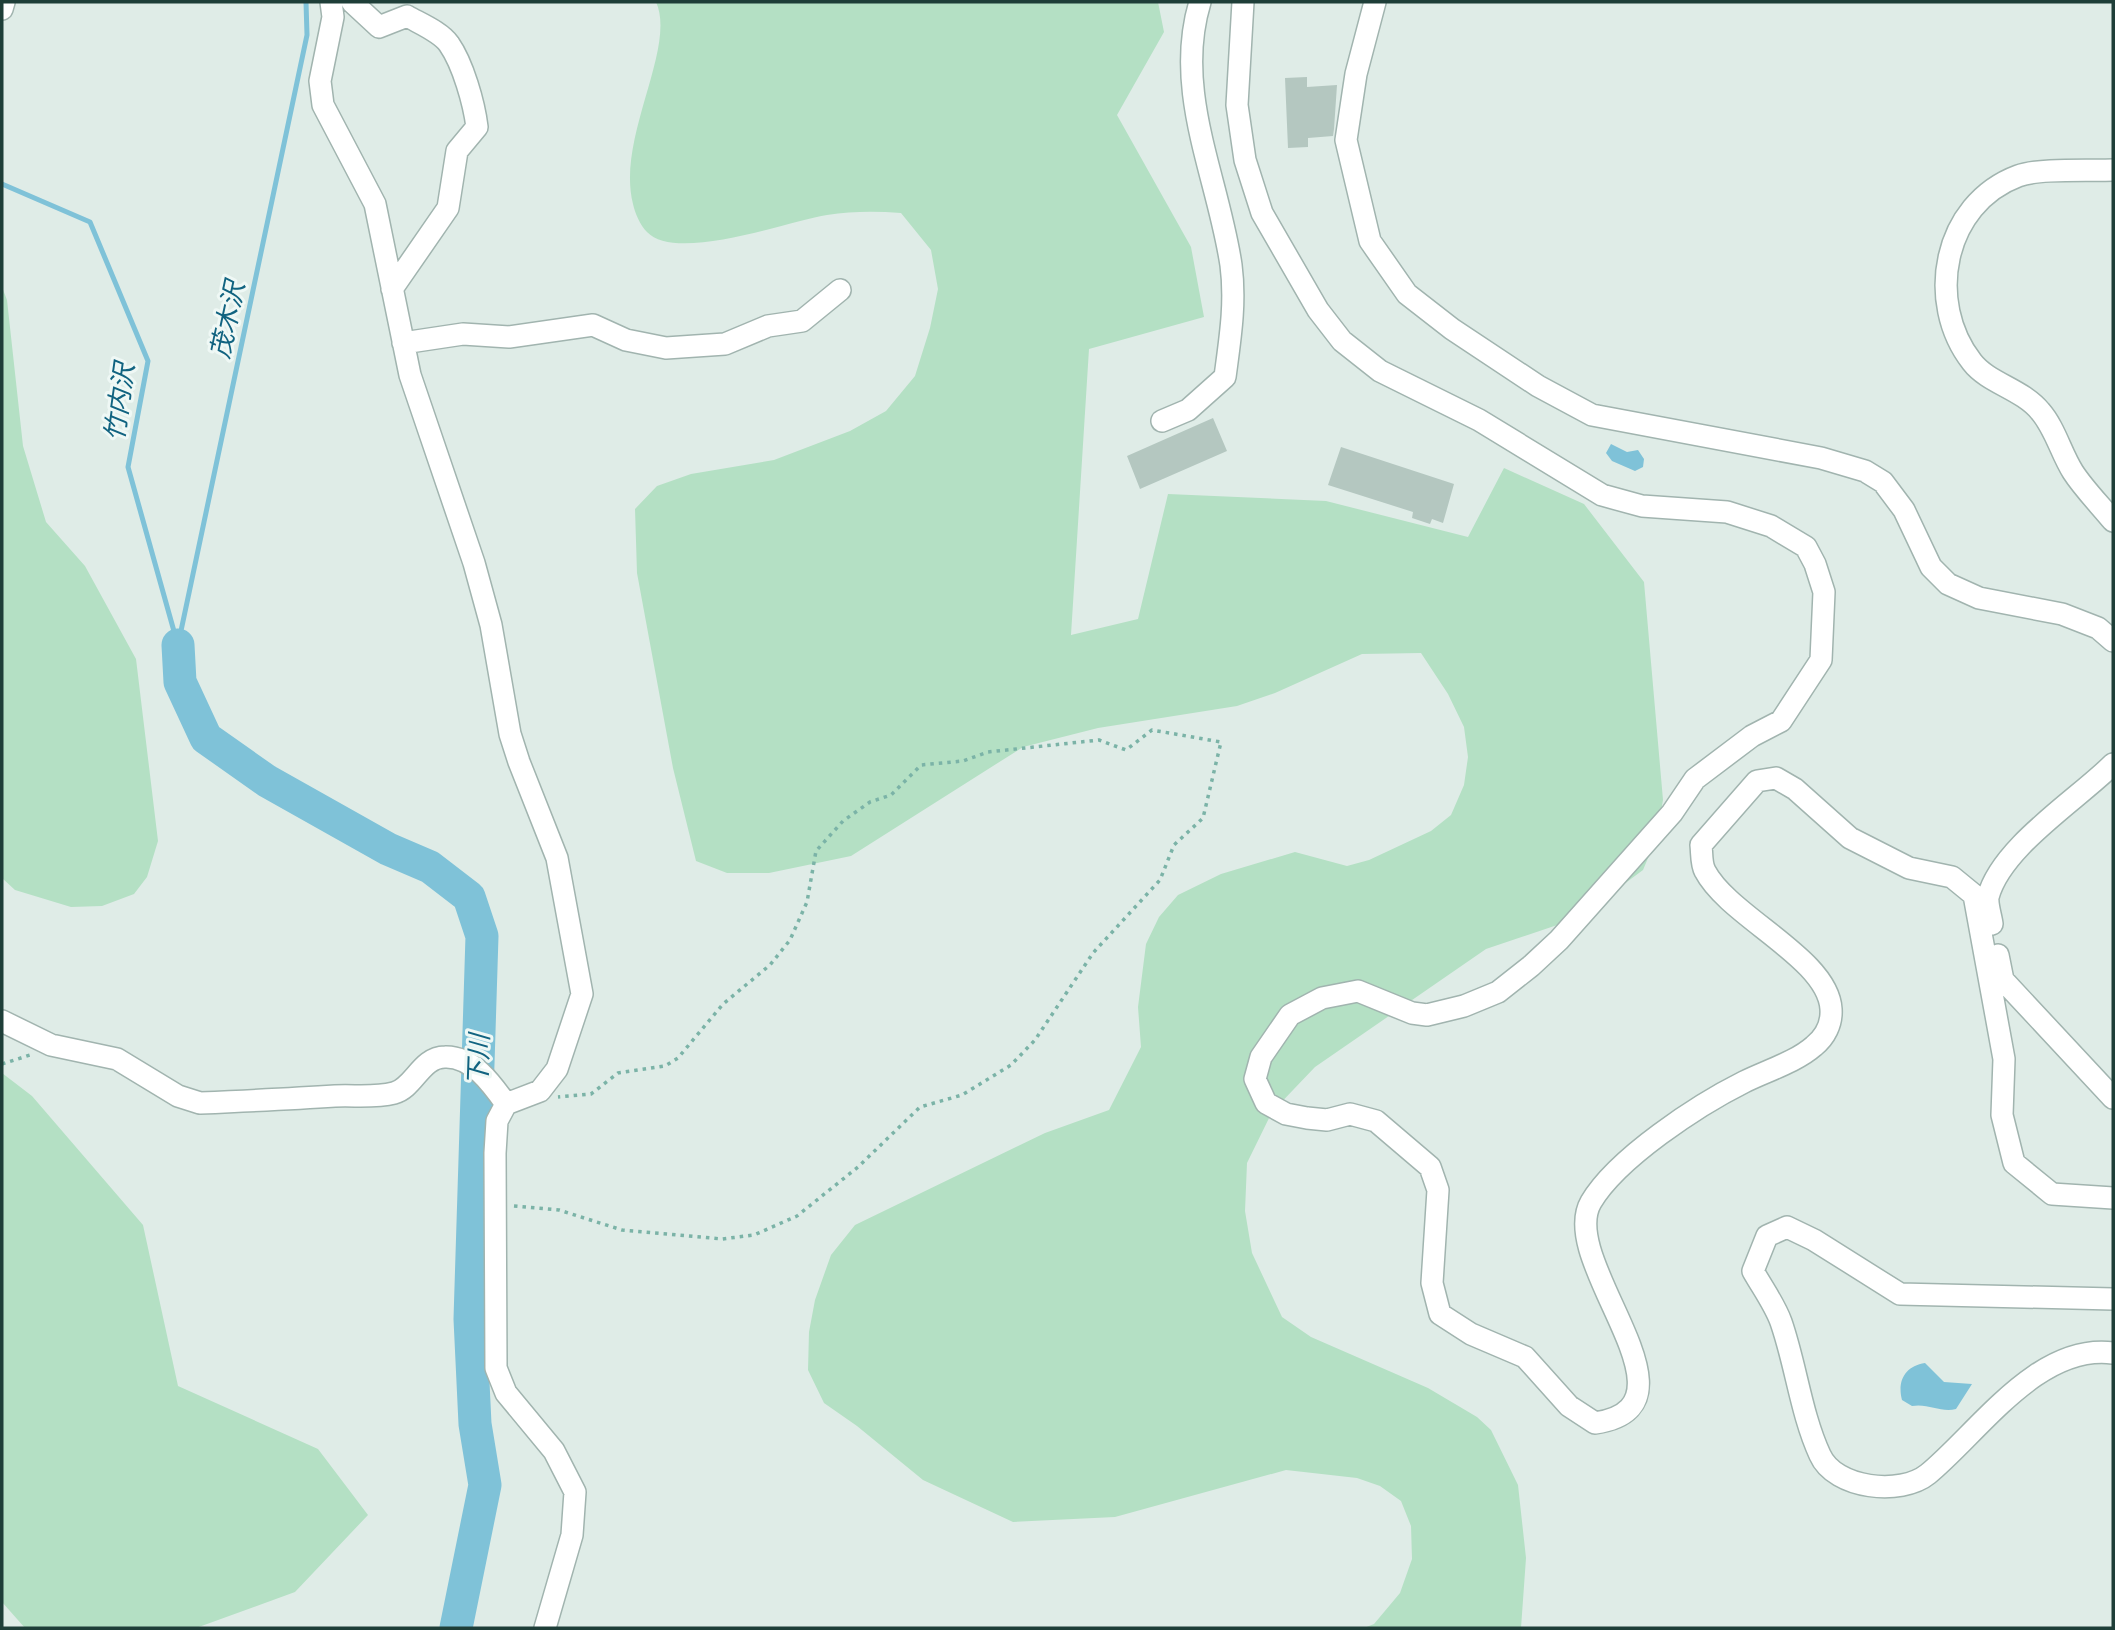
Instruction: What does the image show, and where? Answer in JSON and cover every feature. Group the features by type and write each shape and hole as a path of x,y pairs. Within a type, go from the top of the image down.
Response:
{"street":[{"path":"2,9 4,2"},
{"path":"331,2 333,17 320,81 323,105 374,204 410,375 488,613 519,762 557,858 582,994 557,1069 540,1091 506,1104 497,1121 494,1208 496,1368 506,1393 554,1451 575,1492 572,1535 545,1628"},
{"path":"352,2 379,27 407,16 448,42 464,81 472,92 477,127 457,151 448,208 392,289"},
{"path":"1162,421 1188,410 1225,377 1234,312 1231,264 1193,100 1194,23 1200,2"},
{"path":"1243,2 1237,105 1245,160 1262,213 1318,310 1342,341 1380,371 1479,420 1602,495 1642,506 1727,512 1771,526 1805,547 1815,564 1824,592 1821,660 1781,721 1752,736 1695,779 1672,813 1559,940 1498,992 1464,1006 1427,1015 1412,1013 1358,991 1322,998 1290,1015 1261,1057 1255,1079 1266,1103 1286,1114 1307,1118 1327,1120 1350,1114 1376,1121 1430,1167 1438,1190 1432,1283 1440,1314 1471,1334 1525,1356 1569,1406 1595,1423 1619,1419 1635,1402 1640,1373 1625,1331 1597,1271 1585,1234 1590,1204 1646,1146 1720,1094 1814,1047 1828,1031 1832,1008 1812,969 1721,892 1704,869 1701,845 1756,781 1776,778 1795,789 1850,838 1909,868 1952,877 1974,895 2004,1059 2003,1115 2014,1163 2052,1194 2113,1198"},
{"path":"1376,2 1356,74 1346,140 1370,241 1407,294 1452,329 1538,386 1592,415 1821,458 1865,471 1883,482 1904,510 1931,567 1948,584 1979,598 2062,614 2098,628 2113,641"},
{"path":"2113,170 2020,175 1995,188 1969,213 1949,247 1943,286 1957,339 1974,365 2018,392 2041,411 2074,473 2113,521"},
{"path":"403,343 463,334 509,337 593,325 626,340 666,348 725,344 768,326 802,321 840,290"},
{"path":"2113,764 2027,840 2002,868 1987,899 2003,980 2113,1098"},
{"path":"2,1021 51,1045 117,1059 178,1096 200,1103 376,1097 399,1092 427,1063 443,1056 464,1059 492,1083 506,1104"},
{"path":"2113,1299 1900,1294 1814,1240 1787,1227 1768,1236 1753,1271 1780,1319 1821,1457 1839,1477 1865,1485 1895,1486 1926,1476 2022,1384 2055,1364 2099,1351 2113,1353"}],"path":[{"path":"494,1208 509,1206 559,1210 622,1230 722,1239 754,1235 797,1216 858,1167 920,1107 962,1095 1011,1065 1035,1040 1093,953 1160,880 1174,845 1203,818 1221,742 1152,730 1126,750 1099,740 988,752 963,761 921,765 891,795 870,802 843,821 816,851 807,902 790,940 770,965 723,1004 678,1058 665,1066 618,1073 591,1094 550,1097 540,1091"}],"green space":[{"path":"656,2 1158,2 1164,32 1117,115 1191,247 1204,317 1089,349 1071,635 1138,619 1168,494 1326,501 1468,537 1504,468 1584,504 1644,582 1663,800 1656,839 1643,870 1578,918 1486,949 1315,1067 1272,1112 1247,1163 1245,1211 1252,1253 1282,1317 1311,1337 1428,1388 1477,1417 1491,1430 1518,1485 1526,1558 1521,1628 1364,1628 1374,1624 1400,1593 1412,1559 1411,1526 1401,1501 1380,1486 1357,1478 1286,1470 1115,1517 1013,1522 923,1480 857,1426 824,1403 808,1370 809,1332 815,1300 831,1255 855,1225 1045,1133 1109,1110 1141,1047 1138,1007 1146,944 1159,917 1178,895 1221,874 1295,852 1347,866 1369,860 1431,831 1451,815 1464,785 1468,757 1464,727 1448,694 1421,653 1362,654 1275,693 1237,706 1098,728 1023,747 851,856 769,873 727,873 696,861 673,768 637,573 635,509 657,486 691,474 774,460 850,431 886,411 915,376 930,328 938,289 931,250 901,213 827,215 707,242 682,243 662,240 647,232 635,211 630,178 638,123 659,44 660,21"},
{"path":"2,287 7,300 23,446 46,522 85,566 136,659 158,841 147,877 134,894 102,906 71,907 15,890 2,878"},
{"path":"2,1073 32,1096 143,1225 178,1386 318,1449 368,1515 295,1592 196,1628 25,1628 2,1602"}],"water":[{"path":"1611,444 1627,452 1638,450 1644,459 1643,467 1635,471 1612,461 1606,453"},
{"path":"1925,1363 1944,1382 1972,1384 1956,1409 1912,1406 1902,1400 1904,1376 1912,1367"}],"building":[{"path":"1307,77 1307,87 1337,85 1333,136 1308,138 1308,147 1288,148 1285,78"},
{"path":"1213,418 1227,451 1140,489 1127,456"},
{"path":"1341,447 1454,484 1443,523 1432,519 1430,524 1412,518 1413,512 1328,485"}],"waterway":[{"name":"茂木沢","path":"178,645 307,35 306,2"},
{"name":"竹内沢","path":"2,184 90,222 148,361 128,467 177,642"},
{"name":"下川","path":"178,645 180,682 206,738 267,781 388,849 430,867 469,897 482,936 470,1319 475,1424 485,1485 456,1628"}]}
